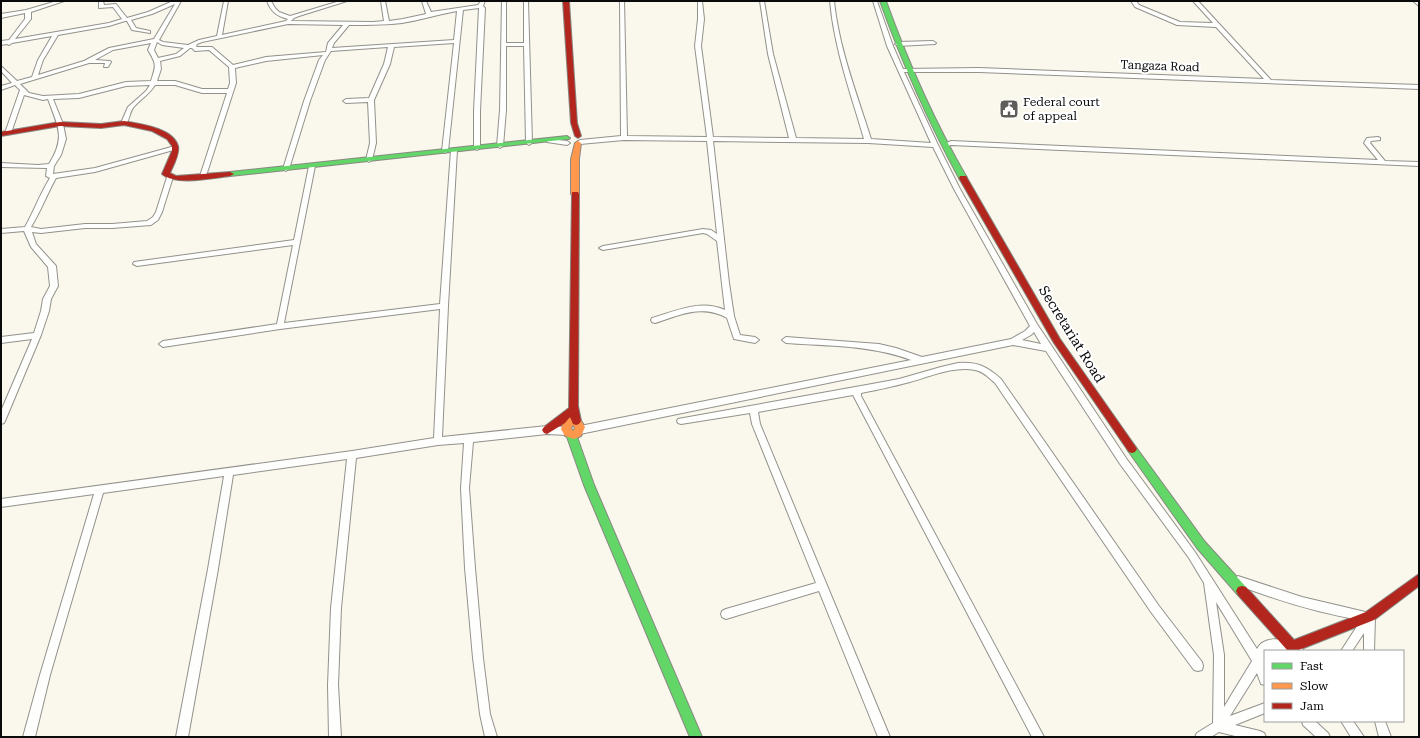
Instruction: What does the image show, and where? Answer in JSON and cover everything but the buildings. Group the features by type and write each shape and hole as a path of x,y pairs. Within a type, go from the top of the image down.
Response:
{"street":[{"path":"1,16 28,11 62,1"},
{"path":"101,1 102,7 114,5 134,29 148,32"},
{"path":"1,43 127,19 150,13 178,1"},
{"path":"124,123 130,108 148,92 154,84 158,69 157,60 151,50 152,43 156,40 178,1"},
{"path":"219,37 226,1"},
{"path":"269,1 273,11 289,20 291,23 403,21 429,14 460,10 482,3 477,111 477,148"},
{"path":"157,60 178,55 196,43 257,30 289,20 304,13 346,1"},
{"path":"383,1 387,22"},
{"path":"424,1 429,14"},
{"path":"500,146 503,110 504,1"},
{"path":"526,1 528,143"},
{"path":"566,1 575,159 573,428 576,446 590,485 696,737"},
{"path":"622,1 624,138"},
{"path":"700,1 701,19 698,46 730,316 738,337 755,340"},
{"path":"762,1 765,31 774,73 793,140"},
{"path":"832,1 834,21 840,49 868,141"},
{"name":"Secretariat Road","path":"874,1 885,34 967,187 1071,362 1145,470 1201,545 1295,649"},
{"name":"Secretariat Road","path":"883,1 898,44 905,70 935,145 957,189 1034,326 1123,461 1192,555 1258,661 1260,671 1264,678"},
{"path":"1133,1 1137,6 1179,24 1217,25"},
{"path":"1195,1 1269,81"},
{"path":"1414,1 1419,4"},
{"path":"438,441 450,150 456,41 460,10"},
{"path":"1,47 10,42 28,19 28,11"},
{"path":"286,168 322,60 329,52 331,43 348,23"},
{"path":"35,77 36,67 51,44 56,33"},
{"path":"1,88 86,62 111,49 156,40 162,43 196,49 210,48 232,67 233,83 229,91 203,176"},
{"path":"232,67 239,64 329,52 456,41"},
{"path":"898,44 933,43"},
{"path":"503,46 527,44"},
{"path":"369,160 373,143 371,100 387,64 391,47"},
{"path":"86,62 108,62 106,66"},
{"path":"1,68 27,94 50,98 92,94 126,84 175,83 202,91 229,91"},
{"name":"Tangaza Road","path":"905,70 979,70 1419,87"},
{"path":"3,134 23,90"},
{"path":"50,98 60,124 63,142 59,147 58,155 51,166 49,176 95,170 175,148"},
{"path":"346,101 371,100"},
{"path":"3,134 60,124 101,126 124,123 154,129 169,138 174,144 174,154 166,174 182,178 548,141 624,138 868,141 935,145"},
{"path":"1378,139 1369,139 1367,144 1382,162"},
{"path":"945,145 959,144 1419,164"},
{"path":"1,165 38,167 51,166"},
{"path":"280,326 312,166"},
{"path":"1,421 4,408 37,335 45,311 47,299 54,286 52,266 33,245 28,229 39,208 43,195 54,176"},
{"path":"1,231 28,229 41,231 85,226 112,226 149,223 153,221 159,212 170,176"},
{"path":"602,248 703,231 709,232 721,240"},
{"path":"137,264 296,242"},
{"path":"163,344 280,326 444,306"},
{"path":"655,320 708,308 718,310 730,316"},
{"path":"1013,342 1028,333 1034,326"},
{"path":"1,340 37,335"},
{"path":"786,340 879,347 896,351 921,360"},
{"path":"1,503 352,455 438,441 600,425 1013,342 1048,348"},
{"path":"681,420 753,410 900,382 966,366 978,366 998,381 1151,602 1198,666"},
{"path":"856,390 857,396 909,497 988,639 1038,737"},
{"path":"548,430 568,414 573,405"},
{"path":"753,410 756,424 884,737"},
{"path":"469,439 465,488 470,568 478,658 485,714 491,737"},
{"path":"335,737 333,685 336,608 352,455"},
{"path":"182,737 212,577 229,472"},
{"path":"29,737 44,675 100,489"},
{"path":"1232,579 1278,597 1322,608 1370,616"},
{"path":"1218,726 1258,661 1260,652 1266,646 1274,644 1295,649 1370,616 1419,579"},
{"path":"1208,580 1220,655 1218,726"},
{"path":"726,614 821,586"},
{"path":"1347,650 1370,616"},
{"path":"1370,616 1368,641 1370,650"},
{"path":"1201,737 1218,726 1264,708"},
{"path":"1309,722 1324,737"},
{"path":"1347,722 1358,737"},
{"path":"1380,722 1385,737"},
{"path":"1218,726 1260,737"}],"traffic: fast":[{"path":"883,1 919,92 940,136 963,178"},
{"path":"230,174 567,138"},
{"path":"571,434 589,485 696,737"},
{"path":"1132,449 1201,545 1242,591"}],"traffic: slow":[{"path":"575,194 575,159 578,143"},
{"path":"573,421 578,423 580,428 578,433 573,435 568,433 566,428 568,423 573,421"}],"traffic: jam":[{"path":"566,1 574,123 578,136"},
{"path":"1,134 60,124 101,126 124,123 154,129 169,138 175,146 175,151 166,174 175,178 230,174"},
{"path":"963,178 1057,341 1132,449"},
{"path":"575,194 573,406 576,421"},
{"path":"547,430 562,420 569,412"},
{"path":"1242,591 1292,647 1370,616 1419,579"}],"place":[{"name":"Federal court of appeal","path":"1009,109"}]}
